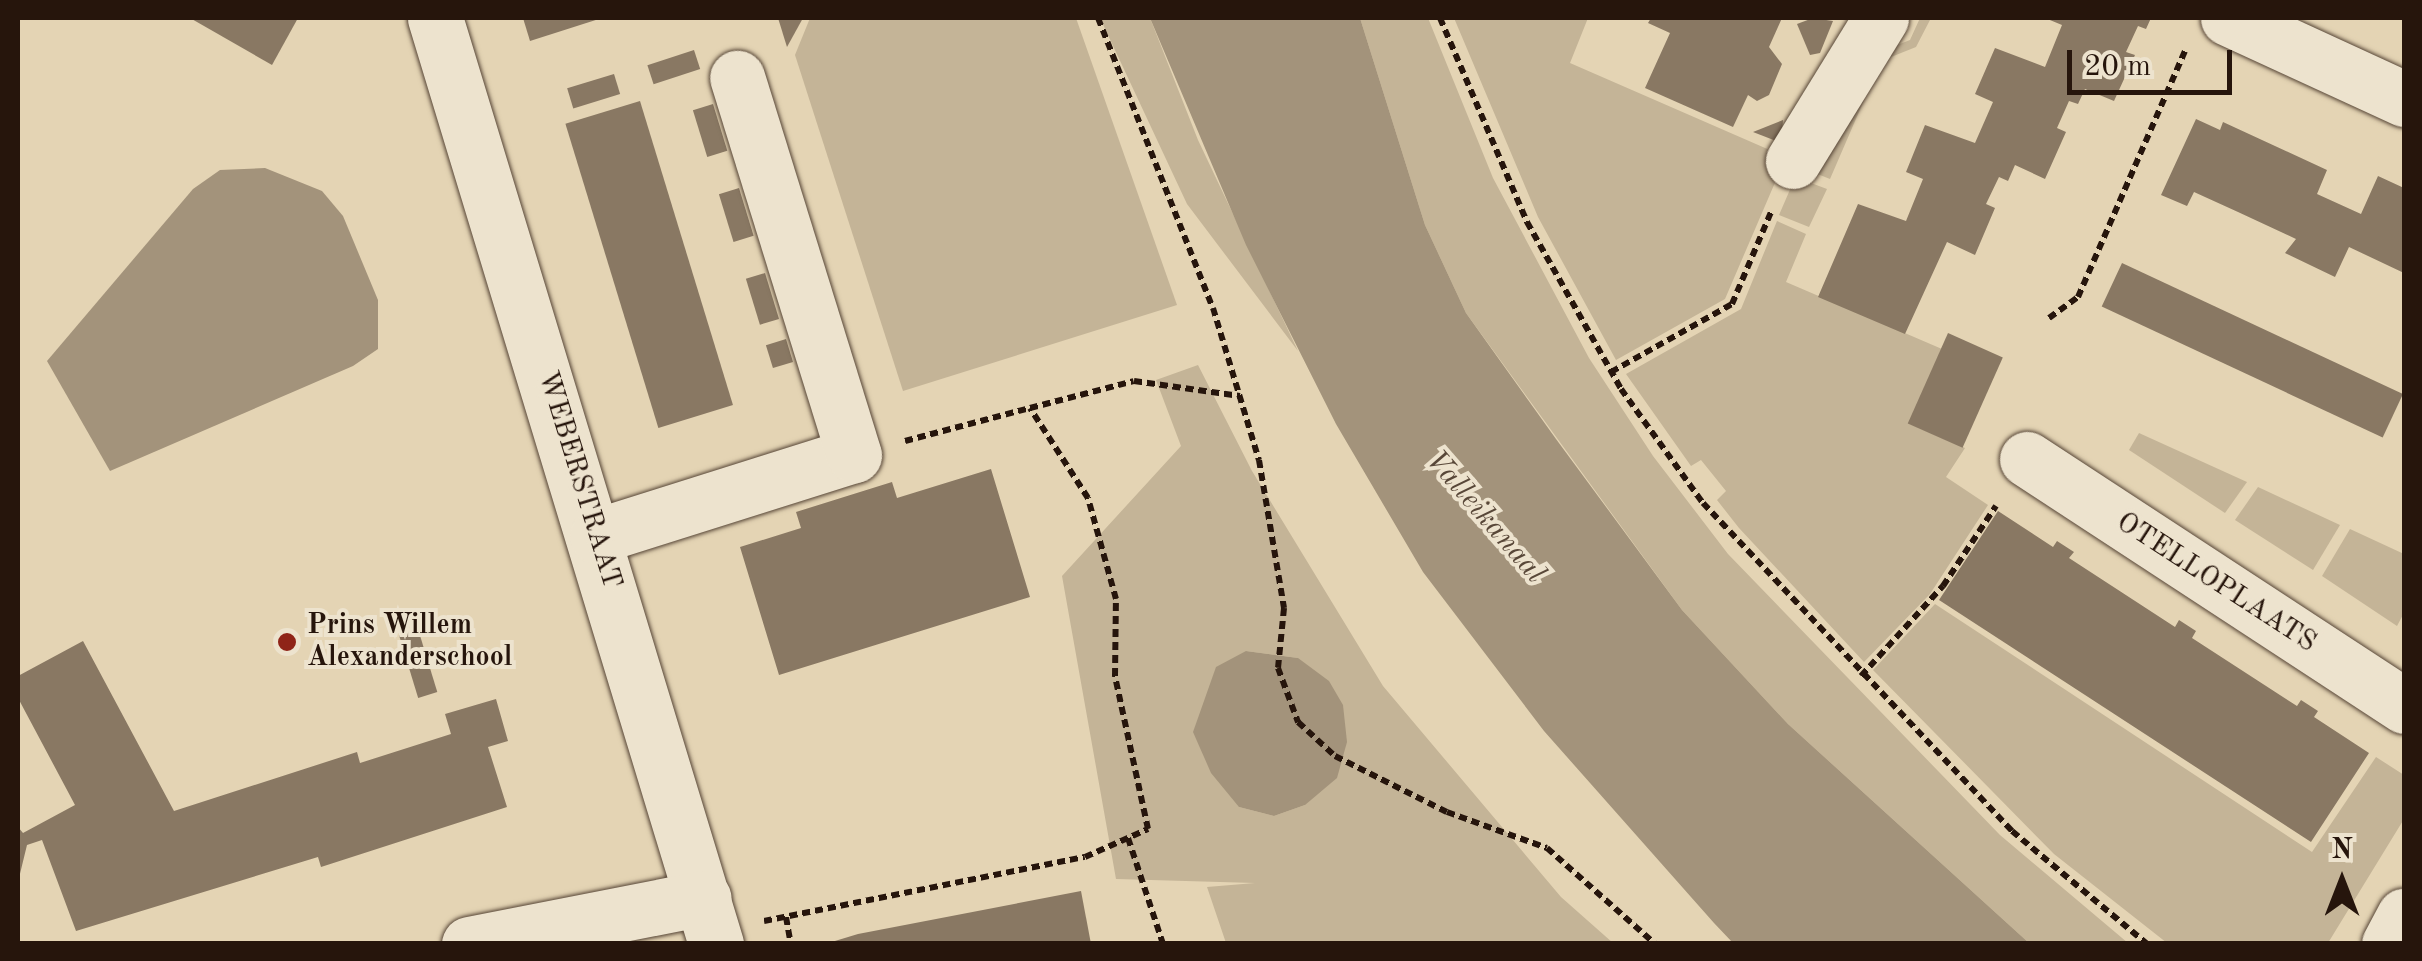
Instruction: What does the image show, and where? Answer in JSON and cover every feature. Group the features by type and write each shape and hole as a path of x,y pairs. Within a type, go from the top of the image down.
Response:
{"street":[{"name":"WEBERSTRAAT","path":"436,18 597,536 711,924"},
{"path":"1794,161 1881,18"},
{"path":"2207,33 2404,98"},
{"path":"597,536 854,455 737,78"},
{"name":"OTELLOPLAATS","path":"2027,459 2404,706"},
{"path":"2388,944 2404,916"},
{"path":"469,944 711,924"}],"path":[{"path":"1098,18 1213,308 1259,460 1284,608 1278,668 1298,722 1335,756 1447,812 1547,848 1655,944"},
{"path":"1440,18 1519,205 1611,372 1734,541 2012,831 2147,944"},
{"path":"2049,318 2078,296 2207,33"},
{"path":"1611,372 1732,304 1794,161"},
{"path":"854,455 1134,380 1240,396"},
{"path":"711,924 786,917 1085,858 1148,829 1115,676 1116,599 1088,498 1030,408"},
{"path":"1861,676 1943,586 2027,459"},
{"path":"1128,838 1163,944"},
{"path":"786,917 791,944"}],"shaded area":[{"path":"810,18 1076,18 1177,305 903,391 795,55"},
{"path":"1100,18 1150,18 1198,140 1298,351 1187,204"},
{"path":"1360,18 1428,18 1493,178 1589,358 1653,456 1728,554 2000,835 2128,943 2029,943 1788,724 1682,610 1466,313 1425,225"},
{"path":"1454,18 1588,18 1570,63 1786,157 1725,299 1616,360 1538,217"},
{"path":"1920,18 1931,18 1916,47 1881,61 1830,179 1815,173 1811,183 1827,189 1809,227 1779,215 1808,148 1874,54 1910,40"},
{"path":"1777,221 1806,234 1786,282 1942,349 1910,424 1965,448 1946,477 1988,505 1930,594 1864,662 1739,528 1717,500 1726,491 1701,460 1691,466 1626,374 1741,309"},
{"path":"1198,365 1252,471 1383,686 1561,897 1613,943 1226,943 1207,887 1255,883 1116,879 1062,576 1181,446 1156,380","holes":["1246,651 1298,658 1305,805 1274,816 1239,807"]},
{"path":"2139,433 2247,482 2225,513 2129,450"},
{"path":"2258,487 2340,525 2313,570 2235,520"},
{"path":"2350,529 2404,554 2404,613 2397,626 2322,576"},
{"path":"1935,604 2312,852 2376,757 2404,775 2404,819 2328,943 2167,943 2054,854 1873,670"}],"water":[{"name":"Valleikanaal","path":"1150,18 1360,18 1425,225 1466,313 1556,439 1682,610 1788,724 2029,943 1733,943 1544,731 1423,572 1336,424 1246,245"},
{"path":"265,168 322,191 343,216 378,300 378,349 353,366 110,471 47,361 193,189 220,170"},
{"path":"1246,651 1298,658 1329,681 1343,705 1347,742 1337,778 1305,805 1274,816 1239,807 1211,773 1193,732 1216,667"}],"building":[{"path":"190,18 298,18 272,65"},
{"path":"523,18 602,18 530,41"},
{"path":"778,18 803,18 787,47"},
{"path":"1651,18 1782,18 1769,47 1782,64 1769,95 1757,101 1748,95 1733,127 1645,88 1670,33 1648,23"},
{"path":"1813,18 1833,21 1820,53 1810,55 1797,24"},
{"path":"2045,18 2151,18 2146,29 2138,26 2126,52 2135,55 2114,101 2085,89 2078,104 2069,101 2057,128 2066,132 2045,179 2015,165 2008,181 1999,177 1986,204 1995,208 1975,255 1947,242 1905,334 1818,297 1858,204 1906,221 1923,179 1906,172 1925,125 1975,143 1993,102 1975,94 1995,48 2045,67 2062,25"},
{"path":"694,50 700,69 654,84 647,65"},
{"path":"614,74 620,94 573,108 567,88"},
{"path":"640,101 733,405 658,428 565,124"},
{"path":"713,104 727,151 707,157 693,110"},
{"path":"2196,119 2220,130 2223,122 2327,170 2317,194 2361,214 2378,176 2404,188 2404,273 2349,247 2335,277 2285,253 2296,239 2194,192 2187,206 2161,195"},
{"path":"1783,120 1781,143 1753,132"},
{"path":"739,188 754,236 734,242 719,194"},
{"path":"2122,263 2403,394 2383,438 2102,307"},
{"path":"765,273 779,319 760,325 746,279"},
{"path":"1948,333 2003,357 1963,448 1908,423"},
{"path":"786,339 793,362 773,368 766,345"},
{"path":"991,469 1030,597 779,675 740,547 801,528 796,512 892,482 897,498"},
{"path":"1998,511 2053,547 2057,541 2074,552 2069,558 2175,627 2179,620 2196,631 2192,638 2297,706 2301,700 2318,711 2314,717 2369,753 2311,842 1939,600"},
{"path":"418,629 437,692 418,698 399,635"},
{"path":"83,641 174,811 357,752 360,763 451,734 445,714 496,699 508,741 488,747 507,807 321,867 318,857 76,931 42,840 27,845 18,882 18,827 23,833 75,805 18,698 18,676"},
{"path":"1081,891 1091,944 825,944 858,934"}],"place":[{"name":"Prins Willem Alexanderschool","path":"287,642"}]}
